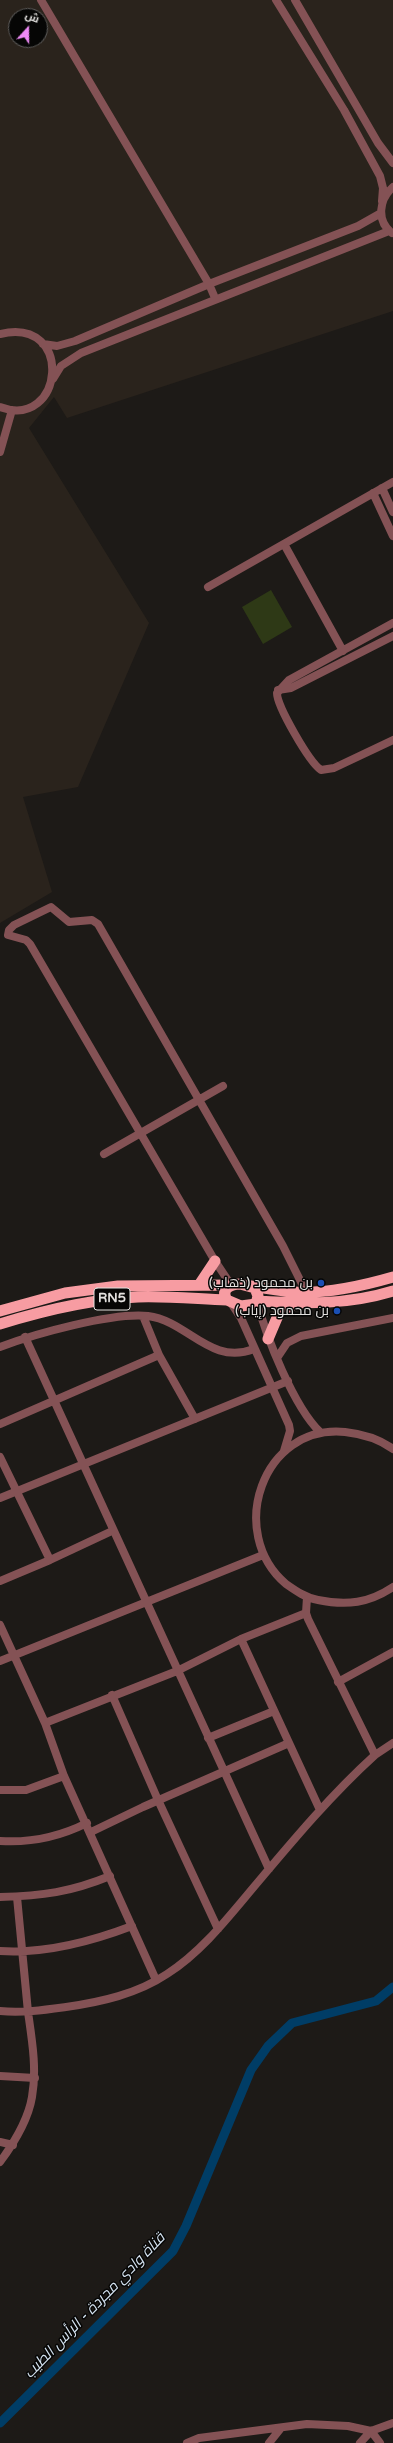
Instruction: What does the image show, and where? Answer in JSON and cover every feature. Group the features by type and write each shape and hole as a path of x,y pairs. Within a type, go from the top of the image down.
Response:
{"highway":[{"path":"199,1285 214,1261"},
{"name":"RN5","path":"0,1311 65,1293 86,1289 118,1286 232,1285 306,1292 333,1290 393,1277"},
{"path":"229,1302 225,1291 232,1285"},
{"path":"251,1286 258,1293 257,1301"},
{"name":"RN5","path":"0,1324 51,1310 100,1300 138,1297 229,1302 245,1306 254,1305 257,1301 296,1304 349,1301 393,1291"},
{"path":"268,1339 279,1312 296,1304"}],"street":[{"path":"41,0 209,284 215,298"},
{"path":"0,407 12,410 23,409 43,398 53,378 62,366 81,353 215,298 391,233 381,213 383,188 380,176 344,110 276,0"},
{"path":"295,0 355,103 393,163"},
{"path":"312,58 325,51"},
{"path":"344,110 355,103"},
{"path":"382,202 393,187"},
{"path":"0,334 10,332 28,334 43,344 57,346 75,341 209,284 358,226 381,213"},
{"path":"0,326 10,332"},
{"path":"43,344 52,360 53,378"},
{"path":"0,452 12,410"},
{"path":"208,587 393,482"},
{"path":"382,488 393,512"},
{"path":"373,494 393,536"},
{"path":"284,544 343,650"},
{"path":"393,623 289,680 278,690 277,696 281,707 314,763 321,770 334,768 393,740"},
{"path":"278,690 291,688 393,636"},
{"path":"232,1285 214,1261 30,944 26,940 8,935 9,930 14,925 51,907 69,922 95,921 284,1246 306,1292"},
{"path":"104,1154 223,1086"},
{"path":"257,1301 268,1339 288,1381 307,1418 320,1432"},
{"path":"229,1302 241,1318 273,1388 289,1425 290,1431 284,1451 261,1484 257,1504 257,1530 263,1555 275,1574 296,1592 307,1597 336,1604 350,1604 381,1595 393,1587"},
{"path":"0,1347 25,1337 116,1317 143,1316 170,1324 216,1350 237,1354 254,1349"},
{"path":"143,1316 159,1355 195,1419"},
{"path":"277,1358 287,1343 301,1336 393,1318"},
{"path":"25,1337 82,1466 176,1671 269,1869"},
{"path":"0,1424 54,1402 159,1355"},
{"path":"0,1498 82,1466 288,1381"},
{"path":"284,1451 308,1435 320,1432 361,1434 383,1442 393,1449"},
{"path":"0,1457 50,1560"},
{"path":"0,1581 50,1560 112,1531"},
{"path":"0,1661 146,1604 263,1555"},
{"path":"307,1597 306,1613 338,1682 375,1755"},
{"path":"45,1723 112,1695 176,1671 242,1639 306,1613"},
{"path":"0,1625 45,1723 64,1776 87,1823 156,1980"},
{"path":"242,1639 320,1810"},
{"path":"338,1682 393,1652"},
{"path":"112,1695 158,1800 218,1929"},
{"path":"208,1738 274,1711"},
{"path":"0,2011 28,2012 108,1999 156,1980 190,1956 218,1929 349,1778 375,1755 393,1743"},
{"path":"91,1832 158,1800 289,1744"},
{"path":"0,1790 26,1790 64,1776"},
{"path":"0,1841 47,1839 63,1835 87,1823"},
{"path":"0,1898 56,1894 80,1888 110,1876"},
{"path":"0,2162 13,2144 32,2099 35,2078 17,1897"},
{"path":"0,1951 22,1953 100,1938 132,1926"},
{"path":"0,2076 35,2078"},
{"path":"0,2142 13,2144"},
{"path":"360,2443 371,2431 393,2423"},
{"path":"187,2443 199,2438 316,2424 360,2427 371,2431 380,2443"},
{"path":"269,2443 281,2428"}],"shaded area":[{"path":"0,0 393,0 393,311 67,418 54,397 29,428 149,623 78,787 23,797 52,892 0,923"}],"green space":[{"path":"271,590 292,627 263,644 242,607"}],"waterway":[{"name":"قناة وادي مجردة - الرأس الطيب","path":"0,2423 173,2251 186,2226 251,2070 268,2046 292,2023 376,2001 393,1987"}],"place":[{"name":"بن محمود (ذهاب)","path":"321,1283"},
{"name":"بن محمود (إياب)","path":"337,1311"}]}
